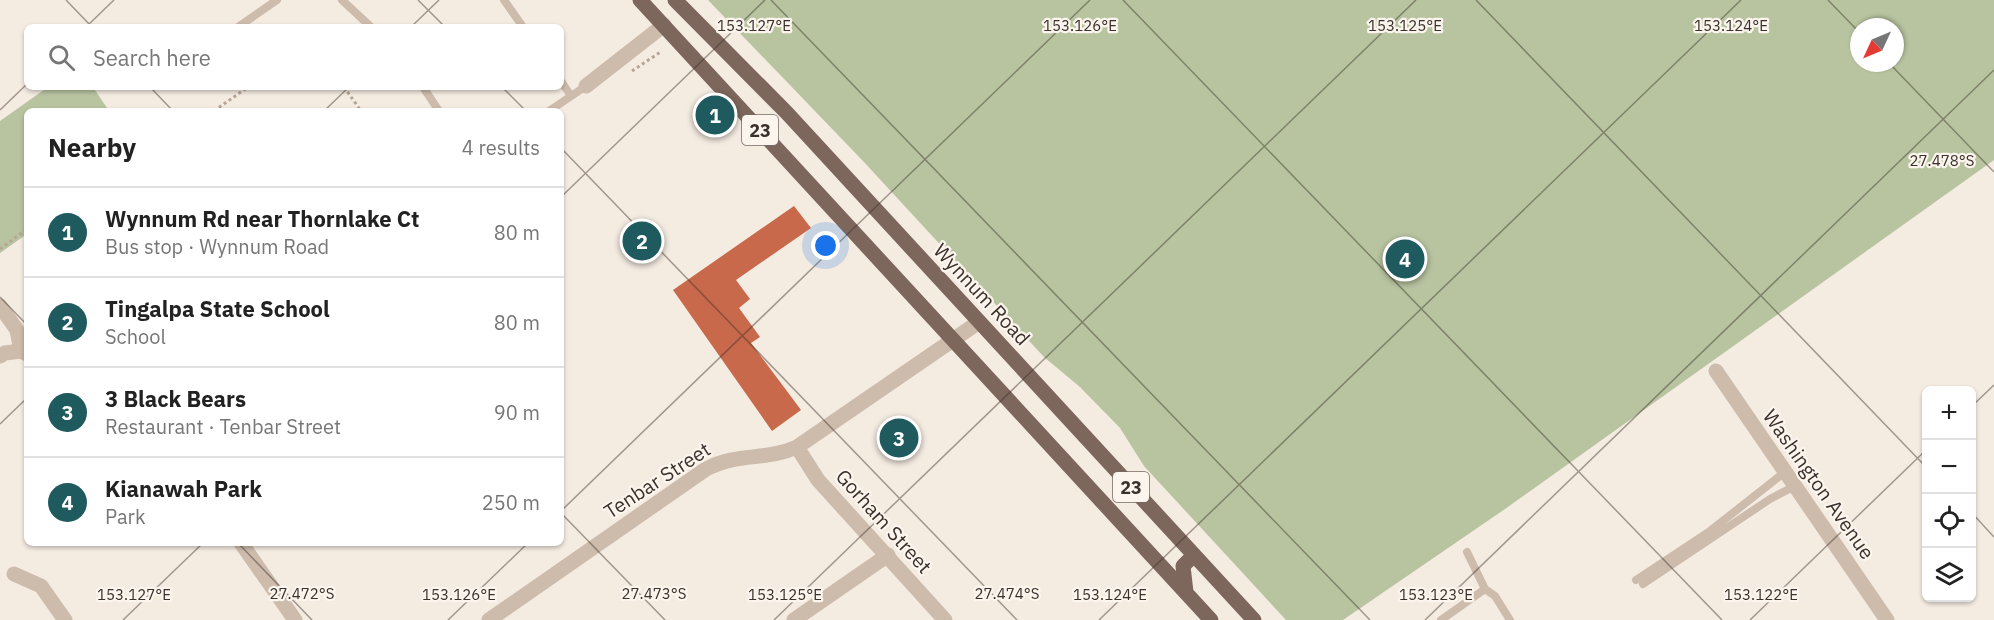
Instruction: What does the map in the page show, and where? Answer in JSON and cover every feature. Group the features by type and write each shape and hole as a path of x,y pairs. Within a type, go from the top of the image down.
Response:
{"main road":[{"name":"23","path":"640,0 1211,620"},
{"name":"Wynnum Road","path":"675,0 787,113 1254,620"},
{"path":"1186,592 1183,566 1194,555"}],"street":[{"path":"586,86 664,25"},
{"path":"0,306 16,330 24,353 0,357"},
{"name":"Tenbar Street","path":"489,620 706,469 728,459 773,455 797,447 979,322"},
{"name":"Washington Avenue","path":"1716,372 1887,620"},
{"name":"Gorham Street","path":"797,447 818,480 945,620"},
{"path":"243,546 295,620"},
{"path":"794,620 888,555"},
{"path":"14,574 41,586 65,620"}],"lane":[{"path":"242,24 277,0"},
{"path":"342,0 368,24"},
{"path":"504,0 521,24"},
{"path":"564,86 571,96"},
{"path":"553,108 586,86"},
{"path":"425,90 437,108"},
{"path":"1785,472 1640,582 1770,499 1795,486"},
{"path":"1467,552 1485,589 1495,596 1510,620"},
{"path":"1441,620 1485,589"}],"path":[{"path":"218,108 244,90"},
{"path":"347,90 359,108"},
{"path":"0,249 24,231"}],"green space":[{"path":"708,0 1994,0 1994,160 1505,509 1343,620 1286,620 1144,466 1120,428 1080,387 1044,357 863,161"},
{"path":"44,90 95,90 107,108 24,108 24,236 0,253 0,121"}],"building":[{"path":"794,206 811,228 736,280 750,299 739,308 760,337 751,343 801,410 772,431 673,290"}],"place":[{"name":"Wynnum Rd near Thornlake Ct","path":"715,115"},
{"name":"Tingalpa State School","path":"642,241"},
{"name":"Kianawah Park","path":"1405,259"},
{"name":"3 Black Bears","path":"899,438"}]}
